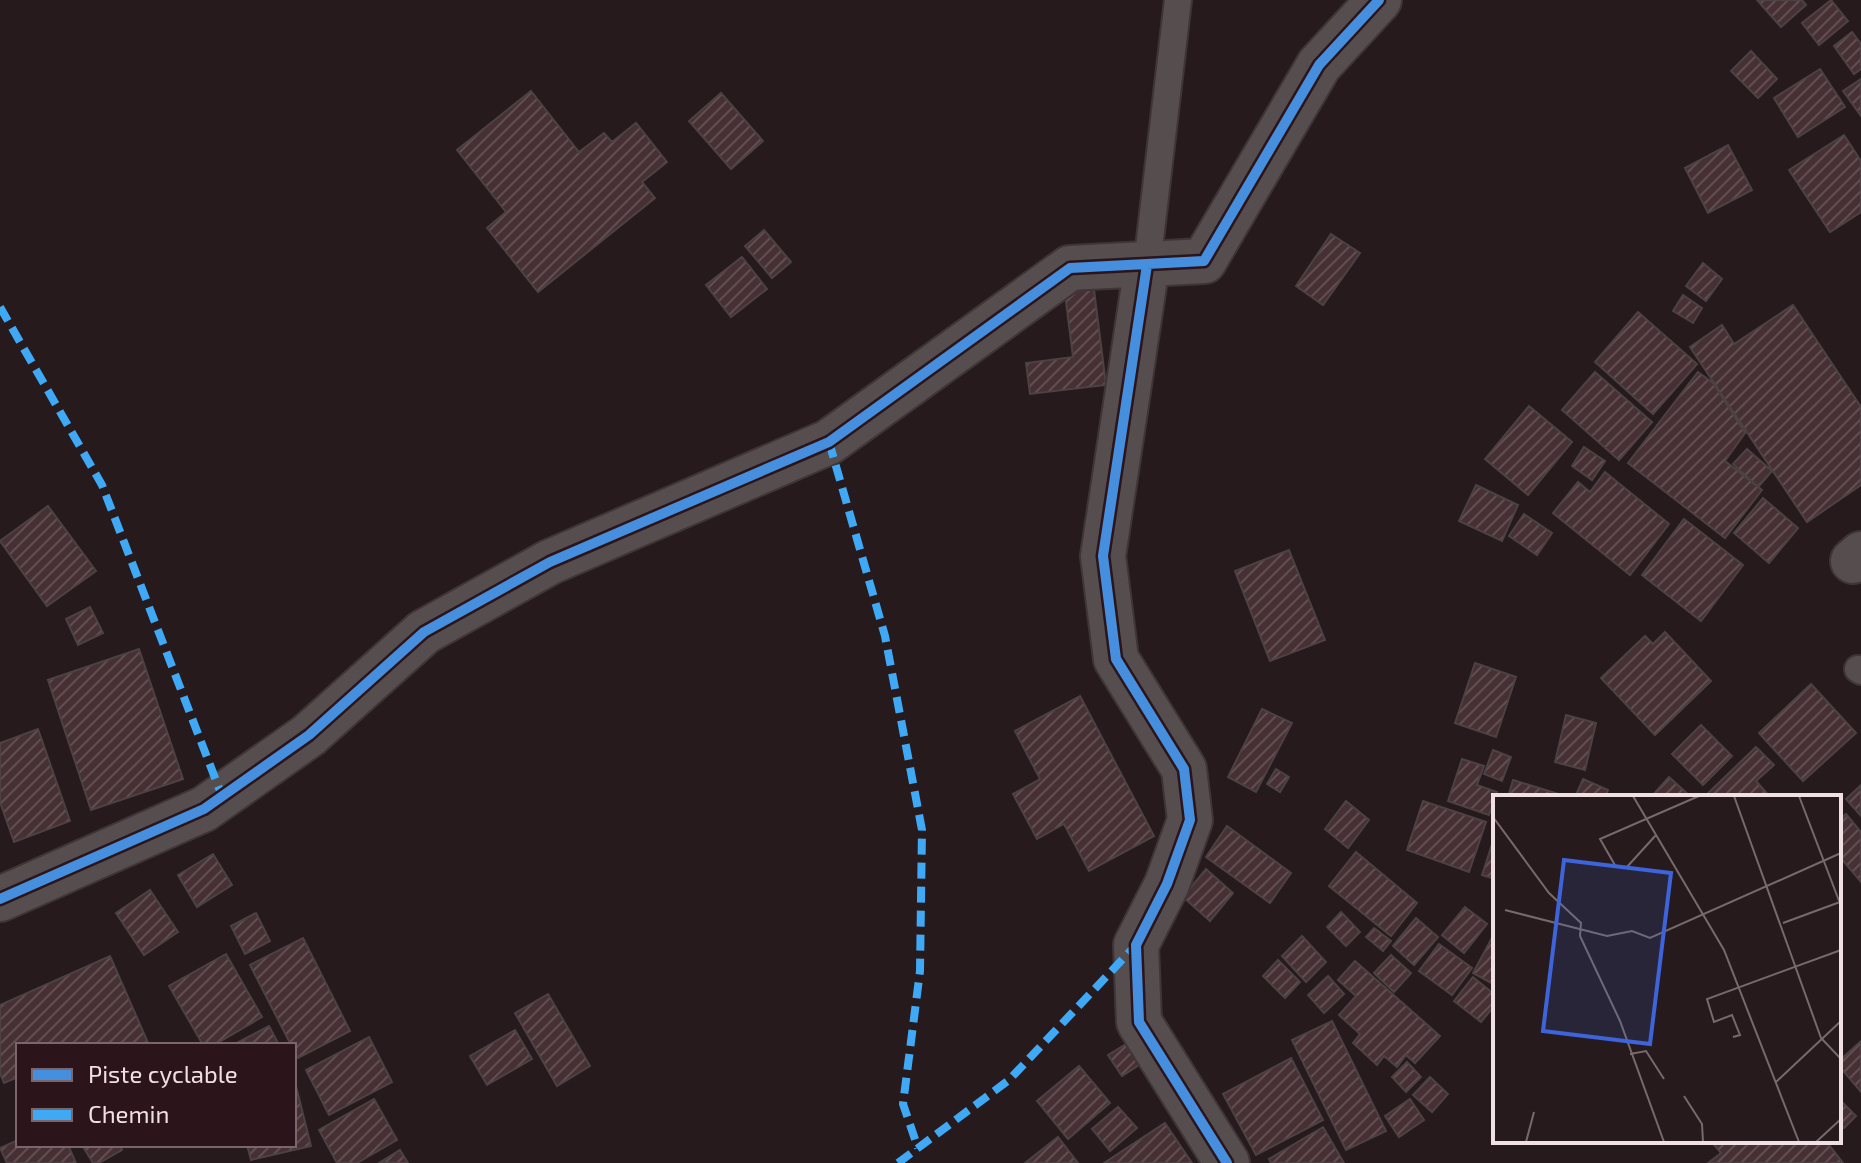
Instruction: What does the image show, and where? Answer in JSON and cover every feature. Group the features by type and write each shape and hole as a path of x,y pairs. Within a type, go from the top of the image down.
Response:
{"street":[{"path":"0,899 204,809 309,735 424,632 550,562 829,442 1070,268 1204,261 1319,65 1379,0"},
{"path":"1147,265 1103,556 1116,659 1184,769 1190,820 1167,884 1136,945 1139,1022 1227,1163"}],"lane":[{"path":"1147,265 1178,0"}],"building":[{"path":"1757,0 1802,0 1806,5 1781,27"},
{"path":"1831,0 1848,21 1819,45 1802,23"},
{"path":"1852,32 1861,44 1861,69 1854,74 1834,46"},
{"path":"1751,51 1777,79 1758,98 1731,71"},
{"path":"1820,69 1845,107 1798,137 1774,98"},
{"path":"1861,79 1861,116 1843,91"},
{"path":"531,91 579,152 604,133 612,142 636,123 667,162 642,182 655,198 538,292 487,228 506,212 457,150"},
{"path":"721,93 763,141 731,169 689,121"},
{"path":"1844,135 1861,161 1861,212 1830,232 1789,170"},
{"path":"1728,145 1752,190 1708,213 1685,168"},
{"path":"764,230 791,262 772,278 745,246"},
{"path":"1331,234 1360,253 1323,305 1296,286"},
{"path":"742,257 767,289 731,317 706,285"},
{"path":"1703,263 1722,279 1706,301 1686,286"},
{"path":"1093,282 1106,385 1030,394 1026,363 1073,357 1064,286"},
{"path":"1683,295 1702,308 1693,323 1673,311"},
{"path":"1793,305 1861,407 1861,485 1807,522 1690,347 1722,325 1734,344"},
{"path":"1638,312 1697,364 1653,414 1595,362"},
{"path":"1595,372 1652,422 1619,460 1562,410"},
{"path":"1698,372 1713,383 1745,433 1725,461 1762,490 1725,538 1628,463"},
{"path":"1529,406 1572,442 1528,495 1485,459"},
{"path":"1584,447 1605,461 1592,480 1572,466"},
{"path":"1747,449 1772,471 1758,487 1733,464"},
{"path":"1605,472 1669,524 1630,575 1553,513 1578,482 1590,492"},
{"path":"1476,485 1518,505 1502,541 1459,521"},
{"path":"1763,498 1798,528 1769,563 1734,533"},
{"path":"48,506 96,571 47,606 0,541"},
{"path":"1524,514 1552,533 1537,555 1509,536"},
{"path":"1684,519 1743,565 1701,621 1642,575"},
{"path":"1289,550 1325,640 1270,661 1235,571"},
{"path":"90,607 103,633 78,645 66,619"},
{"path":"1665,632 1711,681 1655,735 1601,678 1645,636 1653,644"},
{"path":"139,649 183,779 91,810 48,680"},
{"path":"1475,663 1516,677 1496,737 1455,723"},
{"path":"1811,684 1856,733 1803,781 1759,733"},
{"path":"1080,696 1154,836 1089,871 1064,824 1037,839 1013,794 1040,779 1015,731"},
{"path":"1262,709 1292,723 1256,792 1228,777"},
{"path":"1566,715 1596,723 1585,770 1555,762"},
{"path":"1701,725 1732,756 1703,785 1672,754"},
{"path":"38,729 70,821 14,842 0,802 0,743"},
{"path":"1756,747 1774,765 1756,781 1768,795 1706,795"},
{"path":"1493,750 1511,757 1502,781 1484,774"},
{"path":"1462,759 1484,766 1477,785 1497,792 1493,795 1489,815 1448,801"},
{"path":"1276,769 1289,777 1280,792 1267,784"},
{"path":"1669,777 1689,795 1653,795"},
{"path":"1583,779 1608,790 1606,795 1576,795"},
{"path":"1513,780 1562,795 1509,795"},
{"path":"1861,785 1861,816 1846,799"},
{"path":"1346,801 1369,820 1348,848 1325,829"},
{"path":"1423,801 1486,822 1469,872 1407,850"},
{"path":"1846,814 1861,832 1861,882 1841,858 1841,818"},
{"path":"1227,826 1291,873 1270,903 1206,857"},
{"path":"1493,841 1493,878 1482,875"},
{"path":"1356,852 1417,903 1391,936 1329,886"},
{"path":"213,854 232,885 197,907 178,875"},
{"path":"1206,869 1233,893 1210,921 1183,897"},
{"path":"150,890 178,932 144,955 116,913"},
{"path":"1465,907 1487,924 1464,953 1442,935"},
{"path":"1341,912 1360,932 1346,946 1327,927"},
{"path":"256,913 270,941 245,954 231,926"},
{"path":"1416,918 1438,937 1414,965 1393,946"},
{"path":"1374,928 1391,941 1383,951 1366,937"},
{"path":"1302,936 1326,962 1306,982 1282,956"},
{"path":"1493,936 1493,984 1473,973"},
{"path":"303,938 350,1031 298,1058 296,1043 290,1043 250,965"},
{"path":"1439,944 1472,968 1452,995 1419,971"},
{"path":"226,954 262,1017 217,1043 202,1043 169,986"},
{"path":"1391,955 1411,973 1394,992 1374,973"},
{"path":"110,956 148,1043 16,1043 16,1078 4,1083 0,1073 0,1005"},
{"path":"1278,960 1300,982 1285,998 1263,976"},
{"path":"1355,961 1440,1036 1415,1063 1406,1055 1397,1067 1384,1056 1377,1065 1353,1043 1360,1034 1339,1015 1356,996 1338,980"},
{"path":"1328,976 1344,994 1324,1013 1308,995"},
{"path":"1473,977 1493,993 1493,1007 1481,1022 1454,1001"},
{"path":"548,994 590,1066 557,1086 515,1013"},
{"path":"1332,1021 1386,1131 1346,1150 1292,1040"},
{"path":"269,1026 278,1043 237,1043"},
{"path":"515,1030 532,1059 487,1085 470,1056"},
{"path":"369,1037 392,1082 329,1115 306,1070"},
{"path":"1861,1041 1861,1092 1841,1068 1841,1059"},
{"path":"1126,1044 1139,1065 1122,1076 1108,1055"},
{"path":"1291,1058 1323,1120 1256,1155 1223,1094"},
{"path":"1407,1062 1421,1077 1406,1092 1392,1077"},
{"path":"1079,1066 1110,1103 1068,1139 1037,1101"},
{"path":"1430,1077 1448,1094 1432,1112 1413,1095"},
{"path":"296,1086 311,1146 251,1160 248,1147 296,1147"},
{"path":"374,1099 397,1140 357,1163 337,1163 319,1130"},
{"path":"1410,1099 1424,1120 1399,1137 1385,1116"},
{"path":"1841,1101 1856,1116 1844,1128 1841,1125"},
{"path":"1118,1107 1137,1128 1110,1151 1092,1129"},
{"path":"1165,1123 1192,1163 1104,1163"},
{"path":"1323,1127 1344,1163 1271,1163 1269,1159"},
{"path":"1058,1137 1078,1163 1025,1163"},
{"path":"16,1141 16,1147 69,1147 76,1163 7,1163 0,1148"},
{"path":"1713,1143 1828,1143 1843,1163 1708,1163 1721,1153"},
{"path":"83,1147 120,1147 122,1150 99,1163 93,1163"},
{"path":"400,1150 408,1163 379,1163"}],"marked path":[{"path":"0,307 102,485 222,796"},
{"path":"829,442 885,636 922,830 920,971 903,1104 918,1148"},
{"path":"898,1163 1009,1080 1136,945"}],"cycle path":[{"path":"0,899 204,809 309,735 424,632 550,562 829,442 1070,268 1204,261 1319,65 1379,0"},
{"path":"1147,265 1103,556 1116,659 1184,769 1190,820 1167,884 1136,945 1139,1022 1227,1163"}]}
